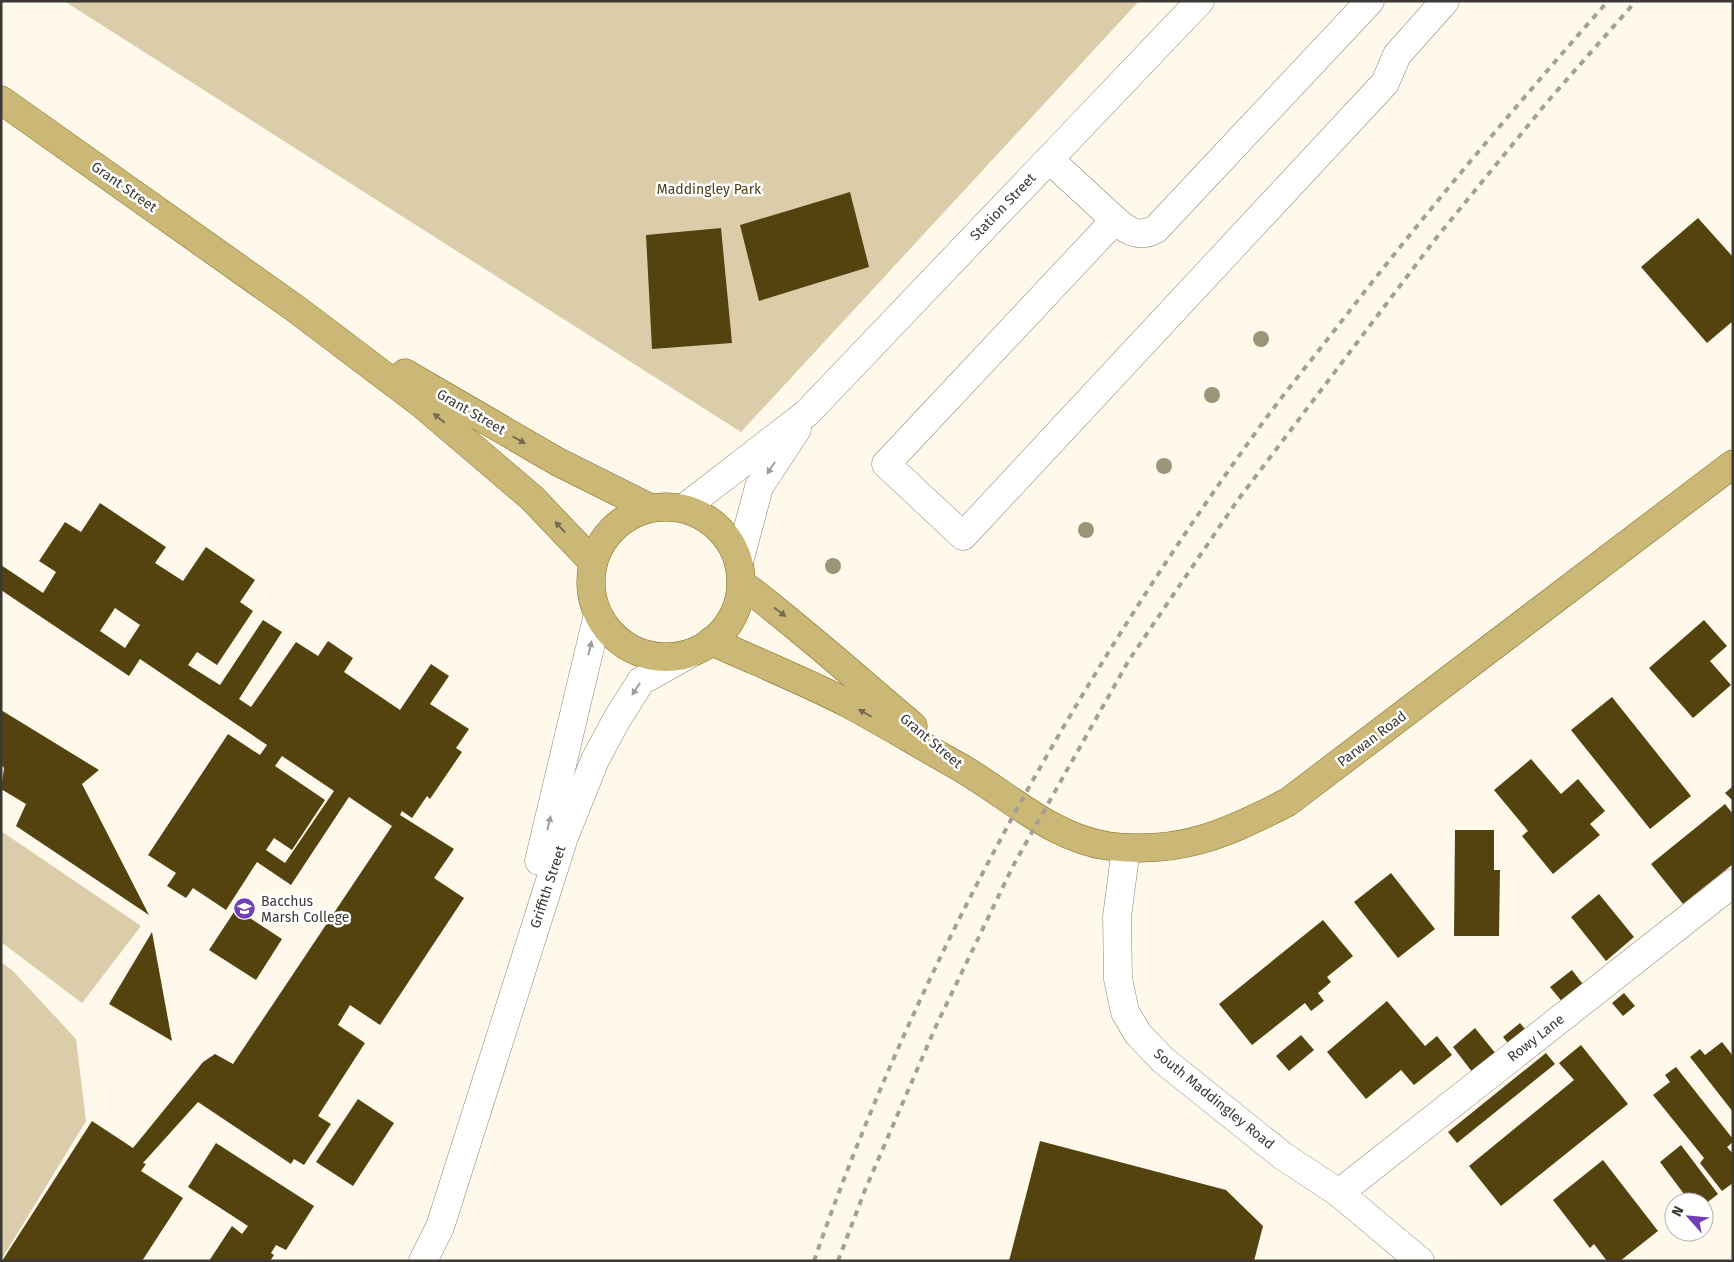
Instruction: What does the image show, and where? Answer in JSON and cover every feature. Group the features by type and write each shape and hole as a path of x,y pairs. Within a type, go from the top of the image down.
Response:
{"main road":[{"name":"Grant Street","path":"1,100 296,309 423,405 532,498 593,562"},
{"name":"Grant Street","path":"296,309 558,462 650,508"},
{"name":"Parwan Road","path":"968,772 1039,819 1066,832 1105,846 1164,848 1209,838 1245,824 1288,802 1733,464"},
{"path":"650,508 684,508 708,519 727,536 740,572 736,609 723,630 701,647 668,657 645,654 634,650 613,635 598,614 591,592 593,562 598,549 610,531 631,515 650,508"},
{"name":"Grant Street","path":"740,572 823,651 968,772"},
{"name":"Grant Street","path":"701,647 849,704 968,772"}],"street":[{"name":"Station Street","path":"684,508 807,413 1200,1"},
{"path":"1049,159 1125,230 1135,234 1148,234 1156,229 1370,1"},
{"path":"1115,220 886,464 963,536 1384,84 1397,54 1445,1"},
{"name":"Station Street","path":"740,572 759,487 807,413"},
{"name":"Griffith Street","path":"462,1158 544,842 598,614"},
{"name":"Griffith Street","path":"423,1261 440,1227 564,837 595,760 616,718 640,681 701,647"},
{"name":"South Maddingley Road","path":"1126,848 1117,917 1118,979 1125,1012 1138,1034 1163,1060 1276,1150 1339,1193 1420,1261"},
{"name":"Rowy Lane","path":"1339,1193 1733,883"}],"green space":[{"name":"Maddingley Park","path":"64,1 1139,1 741,432"},
{"path":"1,831 141,926 82,1003 1,942"},
{"path":"1,962 13,971 76,1039 86,1121 1,1260"}],"building":[{"path":"850,192 869,267 759,301 740,225"},
{"path":"1698,218 1733,257 1733,321 1707,343 1641,267"},
{"path":"721,228 732,343 652,349 646,235"},
{"path":"100,503 166,547 155,563 183,581 206,547 255,580 240,602 253,611 217,665 197,652 188,665 220,685 263,620 282,632 239,699 251,707 296,642 318,656 328,641 353,658 344,672 400,710 431,664 449,676 430,704 469,729 456,748 462,752 430,799 427,796 412,818 402,811 400,815 454,849 434,878 464,898 380,1025 350,1005 338,1025 365,1043 318,1116 331,1124 304,1165 294,1159 291,1164 198,1102 143,1163 146,1164 141,1171 183,1198 142,1261 2,1261 92,1121 133,1148 203,1062 215,1054 233,1064 392,826 349,797 291,885 257,862 226,910 193,888 186,898 167,886 176,873 148,855 228,734 260,755 267,745 140,659 129,676 1,590 1,565 43,593 56,572 39,561 65,522 81,532","holes":["115,608 140,625 125,648 100,631","282,756 334,791 285,863 266,850 274,838 292,850 325,800 275,766"]},
{"path":"1704,620 1727,646 1710,661 1731,685 1693,718 1649,668"},
{"path":"1612,697 1691,796 1650,829 1571,730"},
{"path":"1,710 99,770 82,784 149,915 16,826 26,804 1,789 4,768 1,764"},
{"path":"1531,759 1561,794 1578,779 1605,811 1590,824 1600,835 1553,874 1522,836 1528,831 1494,790"},
{"path":"1733,786 1733,801 1725,793"},
{"path":"1725,804 1733,814 1733,864 1683,904 1651,864"},
{"path":"1455,830 1494,830 1494,870 1500,870 1499,936 1454,936"},
{"path":"1391,873 1435,929 1398,958 1354,902"},
{"path":"1599,894 1634,937 1606,961 1571,917"},
{"path":"236,909 282,939 256,980 209,950"},
{"path":"1323,920 1353,956 1327,977 1331,982 1318,993 1324,1001 1311,1011 1305,1003 1252,1045 1219,1004"},
{"path":"152,932 172,1041 109,1004"},
{"path":"1572,970 1585,987 1564,1004 1550,987"},
{"path":"1624,993 1635,1006 1623,1016 1612,1003"},
{"path":"1387,1001 1425,1046 1437,1036 1452,1055 1414,1085 1401,1070 1366,1099 1327,1052"},
{"path":"1520,1023 1529,1034 1512,1048 1503,1037"},
{"path":"1475,1028 1496,1054 1473,1073 1453,1047"},
{"path":"1301,1035 1314,1050 1289,1071 1276,1056"},
{"path":"1722,1042 1733,1056 1733,1112 1690,1057 1700,1049 1705,1055"},
{"path":"1581,1045 1628,1104 1501,1206 1469,1166 1574,1080 1559,1063"},
{"path":"1546,1053 1555,1064 1457,1143 1448,1132"},
{"path":"1676,1067 1733,1139 1733,1142 1727,1147 1733,1154 1733,1183 1722,1191 1700,1163 1704,1158 1653,1095 1670,1082 1665,1075"},
{"path":"358,1099 394,1123 353,1186 316,1162"},
{"path":"1040,1141 1226,1190 1263,1226 1254,1261 1009,1261"},
{"path":"216,1143 314,1206 286,1250 276,1245 271,1253 274,1255 270,1261 209,1261 232,1226 242,1234 248,1226 188,1187"},
{"path":"1681,1145 1718,1194 1714,1197 1714,1192 1682,1192 1660,1162"},
{"path":"1603,1160 1658,1231 1620,1261 1607,1261 1594,1244 1590,1248 1553,1200"}],"railway":[{"path":"814,1261 854,1152 900,1045 949,939 1003,834 1121,632 1185,534 1281,398 1434,205 1608,1"},
{"path":"838,1261 865,1190 936,1026 1013,866 1129,660 1237,501 1437,237 1548,101 1636,1"}],"place":[{"name":"Bacchus Marsh College","path":"245,909"}]}
